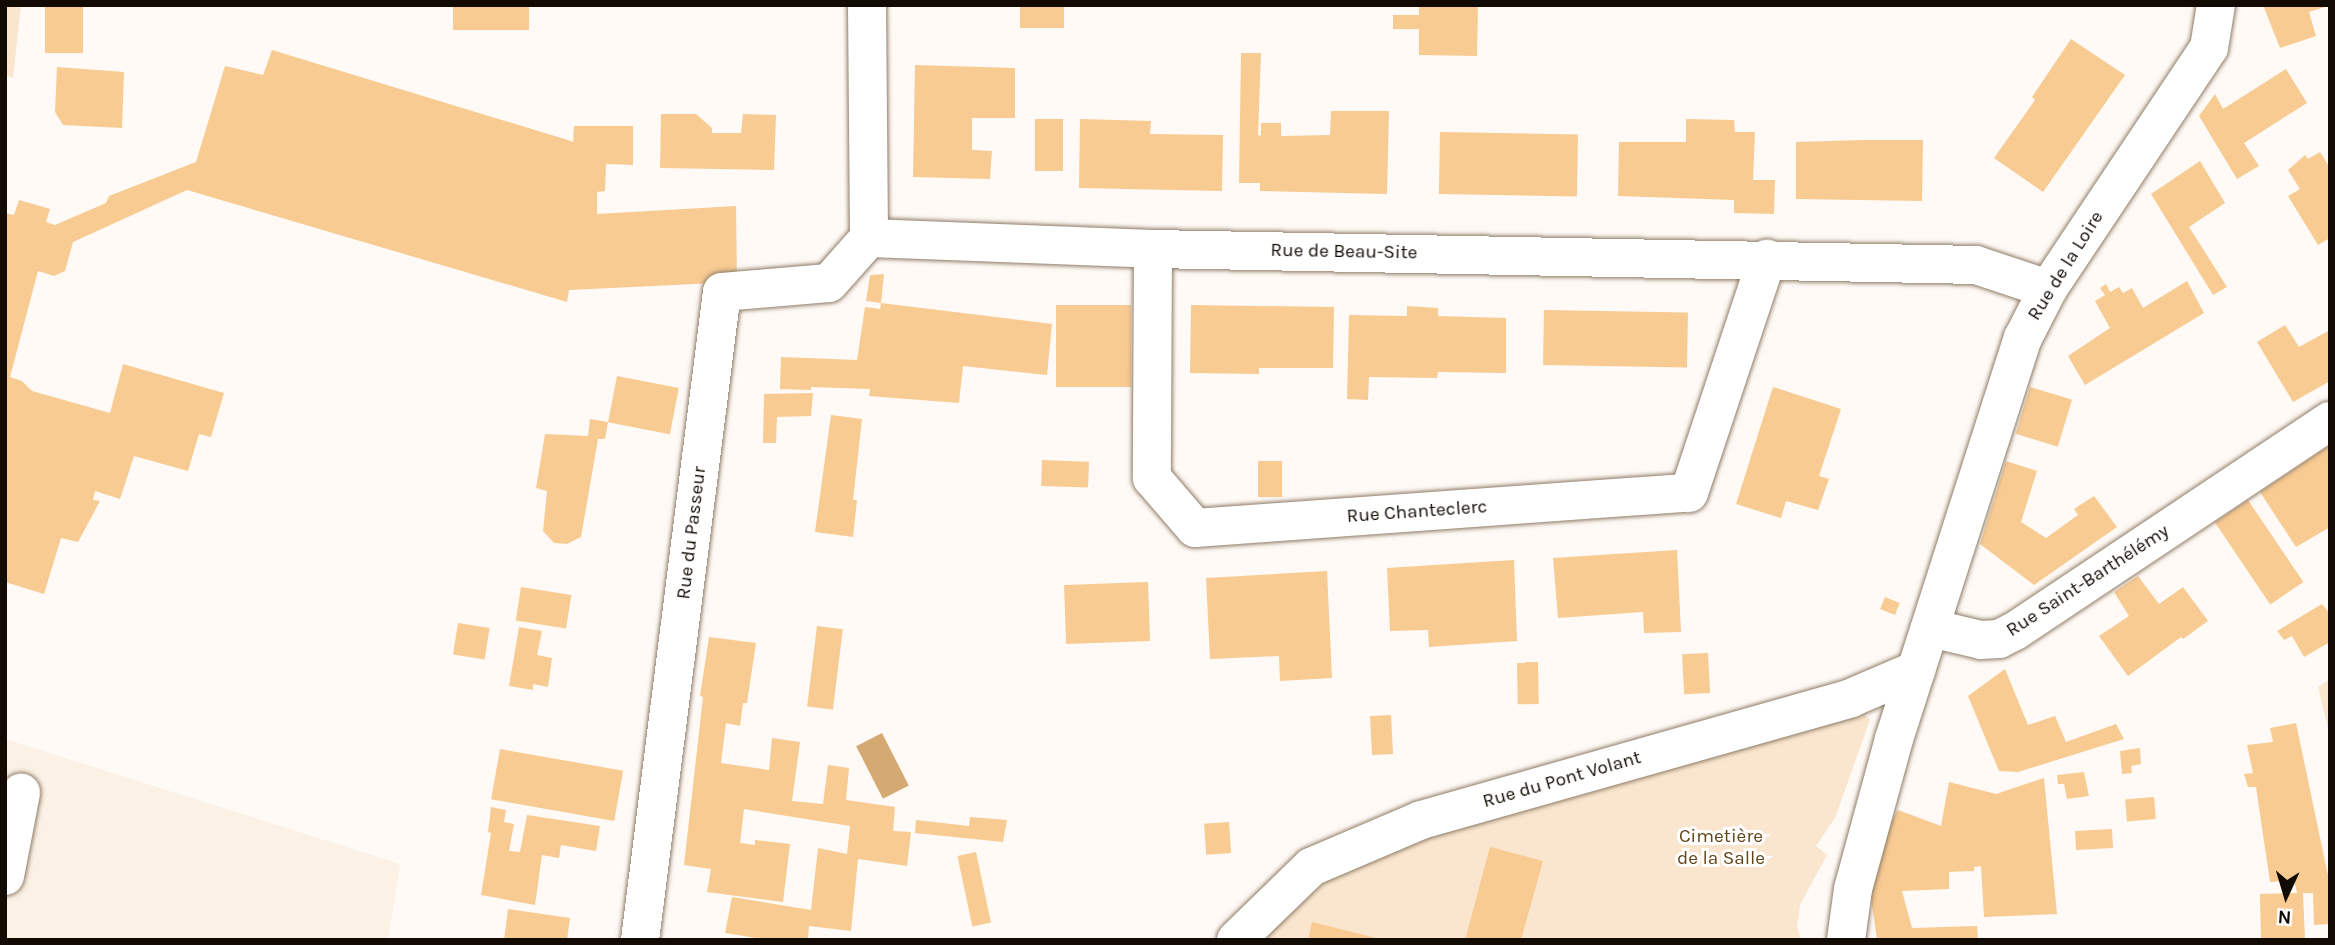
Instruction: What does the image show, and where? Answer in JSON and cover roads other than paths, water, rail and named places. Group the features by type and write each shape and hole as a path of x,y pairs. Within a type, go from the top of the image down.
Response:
{"street":[{"path":"866,5 869,238"},
{"name":"Rue de la Loire","path":"1930,628 2023,338 2048,289 2209,48 2216,5"},
{"name":"Rue de Beau-Site","path":"869,238 1153,249 1976,265 2048,289"},
{"name":"Rue du Passeur","path":"640,940 722,292 829,283 869,238"},
{"name":"Rue Chanteclerc","path":"1153,249 1152,478 1195,528 1689,493 1767,259"},
{"name":"Rue Saint-Barthélémy","path":"1930,628 1982,640 1999,639 2015,631 2330,421"},
{"path":"1846,940 1853,889 1930,628"},
{"name":"Rue du Pont Volant","path":"1236,940 1311,867 1421,820 1851,698 1916,670"},
{"path":"5,876 21,793"}],"park label":[{"name":"Cimetière de la Salle","path":"1721,848"}]}
